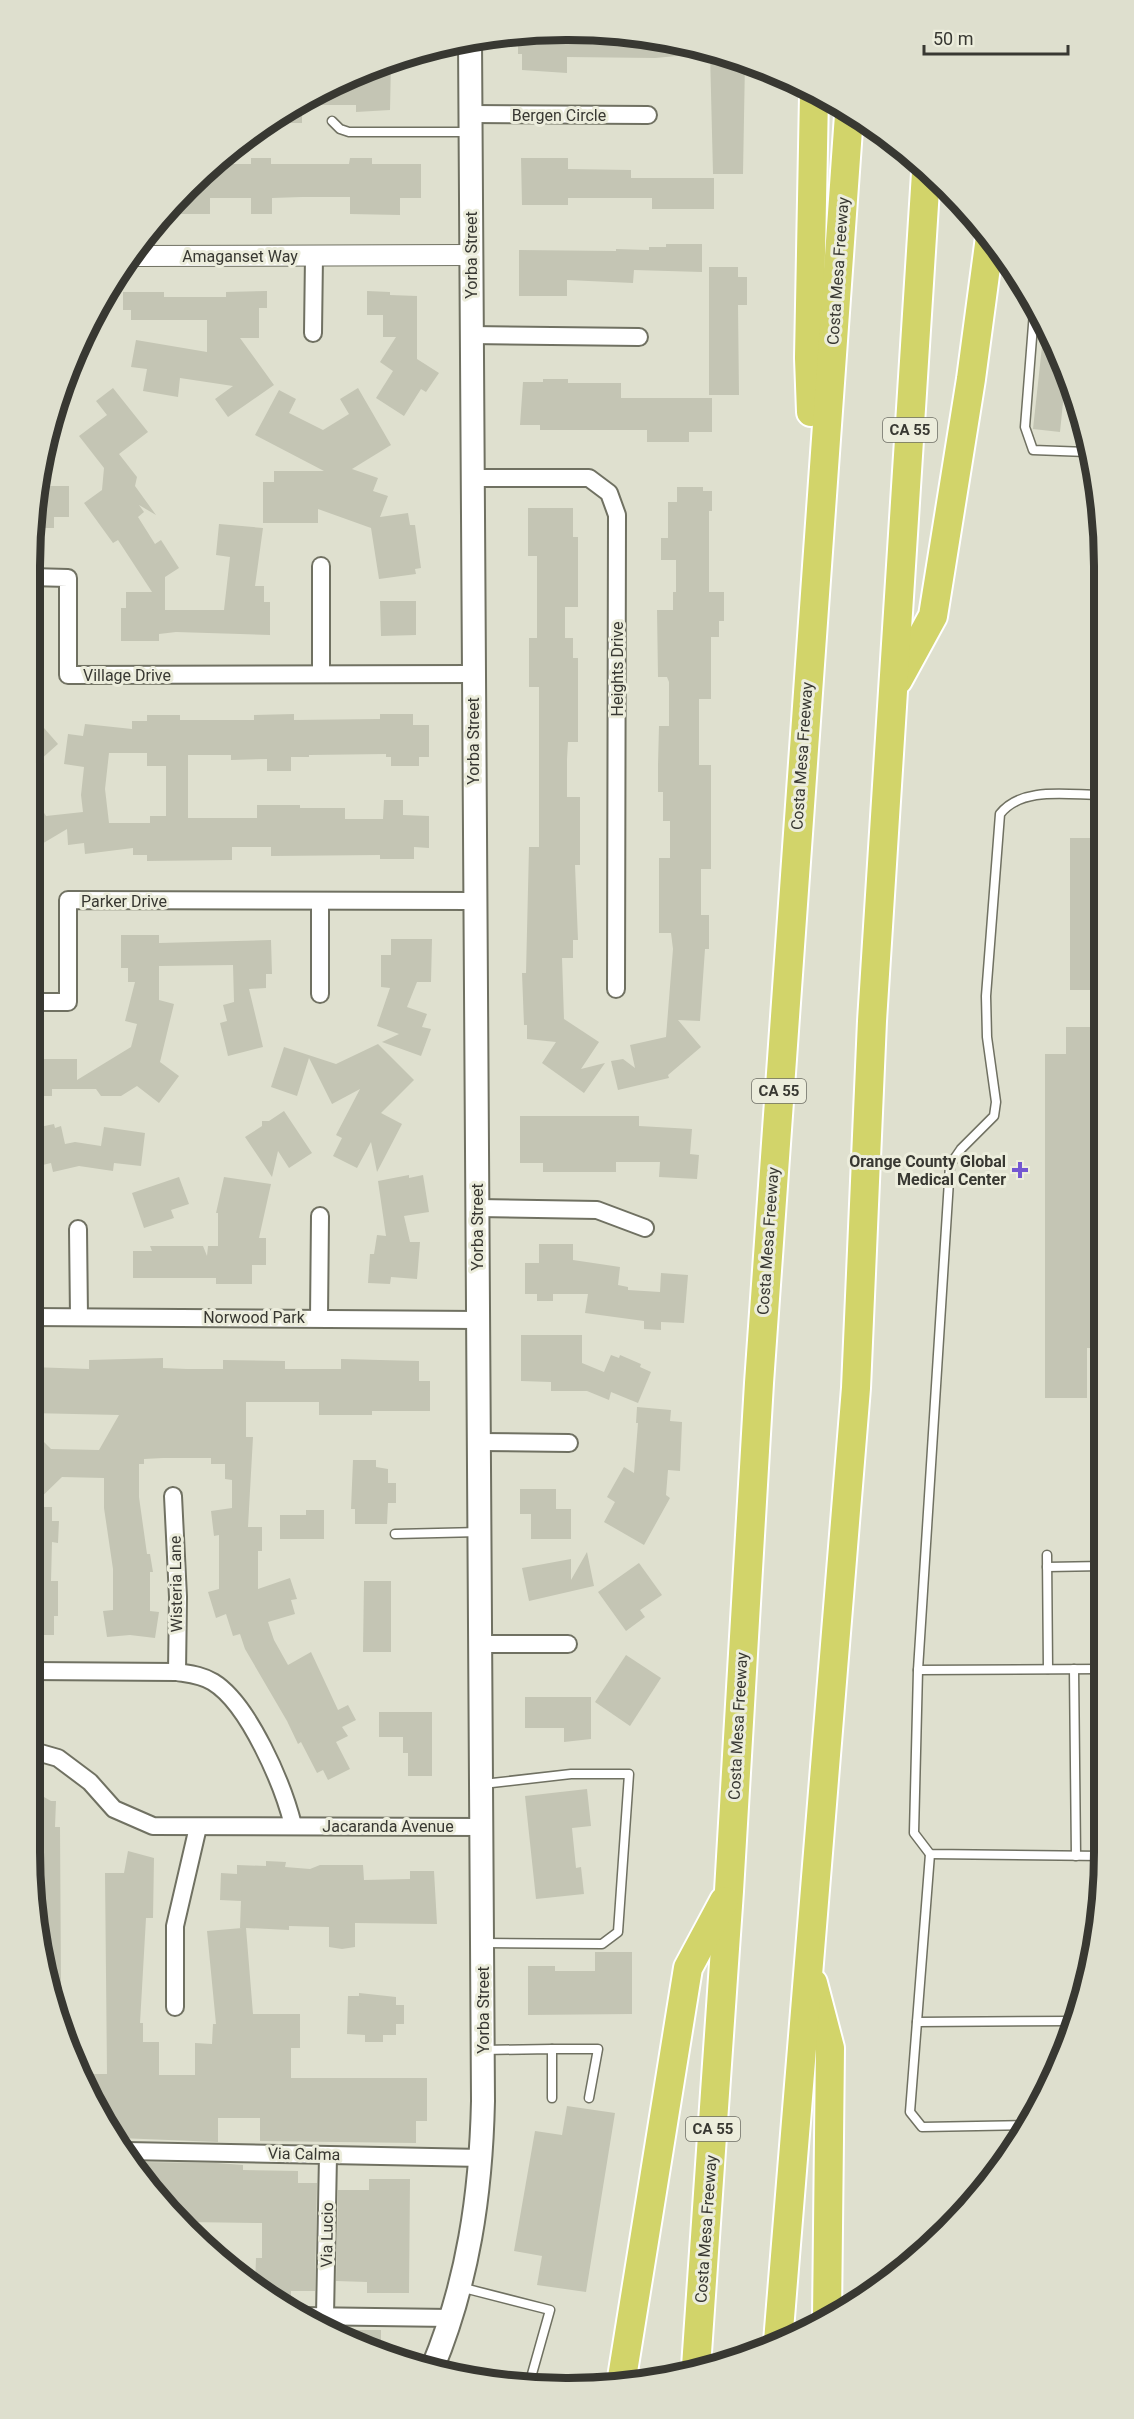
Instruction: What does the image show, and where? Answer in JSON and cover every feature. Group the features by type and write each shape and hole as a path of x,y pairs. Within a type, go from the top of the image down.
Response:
{"highway":[{"path":"814,102 809,358 816,558"},
{"name":"Costa Mesa Freeway","path":"696,2362 729,1891 759,1371 848,122"},
{"name":"CA 55","path":"779,2333 807,1960 856,1388 872,1022 925,182"},
{"path":"894,687 933,616 971,379 988,250"},
{"path":"622,2375 688,1968 729,1891"},
{"path":"807,1960 830,2048 827,2310"}],"main road":[{"name":"Yorba Street","path":"435,2362 460,2287 478,2202 482,2158 482,1644 474,901 470,50"}],"street":[{"name":"Bergen Circle","path":"470,123 648,115"},
{"name":"Amaganset Way","path":"142,256 471,255"},
{"name":"Amaganset Way","path":"313,333 314,256"},
{"path":"471,335 639,337"},
{"name":"Heights Drive","path":"472,478 589,478 609,494 617,515 616,989"},
{"path":"321,566 321,674"},
{"name":"Village Drive","path":"41,577 69,578 68,675 473,674"},
{"name":"Parker Drive","path":"41,1002 68,1002 68,900 474,901"},
{"path":"320,901 320,994"},
{"path":"477,1208 597,1210 645,1228"},
{"path":"319,1318 320,1216"},
{"path":"78,1229 79,1317"},
{"name":"Norwood Park","path":"41,1317 478,1320"},
{"path":"479,1442 569,1443"},
{"name":"Wisteria Lane","path":"173,1496 178,1597 177,1672"},
{"path":"482,1644 568,1644"},
{"path":"41,1671 177,1672 198,1675 213,1682 234,1702 258,1740 285,1791 293,1825"},
{"name":"Jacaranda Avenue","path":"41,1753 58,1758 90,1782 114,1809 153,1826 482,1827"},
{"path":"175,2007 175,1926 198,1827"},
{"name":"Via Calma","path":"133,2151 482,2158"},
{"name":"Via Lucio","path":"326,2316 328,2155"},
{"path":"319,2316 450,2318"}],"lane":[{"path":"332,121 340,129 349,132 470,123"},
{"path":"1033,323 1025,427 1033,450 1080,452"},
{"path":"1016,2126 922,2127 910,2112 930,1854 914,1833 918,1670 950,1165 961,1149 994,1116 996,1102 987,1037 986,996 1000,814 1008,805 1032,795 1094,795"},
{"path":"395,1534 480,1532"},
{"path":"1047,1555 1048,1669"},
{"path":"1047,1567 1094,1566"},
{"path":"1074,1669 1076,1856"},
{"path":"918,1670 1094,1669"},
{"path":"482,1784 571,1774 629,1774 618,1932 602,1944 483,1943"},
{"path":"930,1854 1094,1856"},
{"path":"917,2022 1066,2021"},
{"path":"552,2049 552,2098"},
{"path":"483,2050 598,2049 589,2098"},
{"path":"460,2287 550,2310 531,2377"}],"building":[{"path":"567,40 636,45 689,55 655,58 567,57 567,73 522,70 522,54 518,54 518,43"},
{"path":"710,60 745,72 743,174 713,174"},
{"path":"391,71 390,110 356,112 356,105 315,105"},
{"path":"302,112 302,123 284,123"},
{"path":"251,158 271,158 271,164 349,164 350,158 372,158 372,164 421,164 421,198 400,198 400,215 350,214 350,197 272,198 272,214 251,214 251,198 210,198 210,214 177,214 228,164 251,164"},
{"path":"521,158 568,158 568,169 631,170 631,178 714,178 714,209 652,209 652,198 568,198 568,205 522,205"},
{"path":"666,244 702,244 702,272 634,270 633,283 567,280 567,296 519,296 519,250 649,250 649,247 666,247"},
{"path":"709,267 738,267 738,277 747,277 747,305 738,305 739,395 709,395"},
{"path":"267,291 267,308 259,308 259,338 240,338 274,385 228,417 215,399 233,386 180,378 178,397 143,391 147,369 131,367 136,340 207,352 207,320 131,320 131,310 123,310 123,292 164,292 164,297 226,297 226,292"},
{"path":"367,291 417,296 417,359 439,373 426,392 421,389 404,416 376,398 393,371 380,362 396,337 383,337 383,315 367,315"},
{"path":"1042,342 1064,393 1060,432 1033,429"},
{"path":"543,379 568,379 568,383 621,383 621,398 712,398 712,432 689,432 689,442 647,442 647,430 540,430 540,425 520,425 523,382 543,382"},
{"path":"113,388 148,432 119,454 137,477 135,486 156,515 139,505 144,512 138,517 155,544 161,540 179,568 165,577 165,610 224,610 230,557 216,555 219,524 263,528 255,586 264,586 264,602 270,602 270,635 176,632 159,634 159,641 121,641 121,608 126,608 126,592 152,592 118,540 113,543 84,503 102,490 104,468 79,436 107,415 96,401"},
{"path":"358,388 391,445 352,469 378,478 373,491 388,496 380,517 408,513 410,525 415,525 421,568 415,569 416,574 379,579 371,528 318,509 318,523 263,523 263,482 274,482 274,471 324,471 255,435 279,390 296,399 289,413 323,430 349,414 340,399"},
{"path":"47,486 69,486 69,517 54,517 54,528 42,528"},
{"path":"677,487 703,487 703,491 712,491 712,511 709,511 709,592 724,592 724,621 719,621 719,637 711,637 711,699 699,699 699,765 711,765 711,869 701,869 701,915 709,915 709,949 705,949 700,1021 678,1020 701,1047 668,1075 669,1078 618,1090 611,1061 623,1059 635,1068 630,1045 666,1037 673,949 671,933 659,933 659,858 670,858 670,821 663,821 663,792 658,792 658,765 659,726 669,726 669,682 667,677 658,677 657,610 673,610 673,592 676,592 676,560 661,560 661,538 668,538 668,502 677,502"},
{"path":"528,508 573,508 573,537 578,537 578,607 565,607 565,638 573,638 573,658 578,658 578,742 568,742 567,797 580,797 580,865 575,865 578,940 573,940 573,958 562,958 564,1019 599,1042 581,1069 605,1063 584,1093 542,1063 556,1042 527,1039 527,1025 524,1025 522,973 526,973 529,847 539,847 539,687 529,687 529,638 537,638 537,556 528,556"},
{"path":"380,601 416,601 416,635 381,636"},
{"path":"294,714 294,720 380,719 380,714 413,714 413,725 429,725 429,757 419,757 419,766 391,766 391,757 386,757 386,754 309,755 309,757 291,757 291,771 267,771 267,759 231,760 231,755 188,755 188,818 257,818 257,805 300,805 300,808 345,808 345,819 383,819 384,800 403,800 403,815 429,816 429,848 414,847 414,859 380,859 380,855 271,856 271,847 232,847 232,860 147,861 147,855 133,855 133,848 85,854 84,843 68,845 67,829 41,844 41,812 43,811 46,816 83,812 81,795 84,767 64,764 68,734 83,736 85,724 132,729 132,721 147,721 147,715 180,715 180,720 254,720 254,715","holes":["109,753 147,753 147,766 166,766 166,816 150,816 150,823 109,823 105,789"]},
{"path":"41,725 58,744 41,759"},
{"path":"1070,838 1094,838 1094,990 1070,990"},
{"path":"121,935 159,935 159,943 271,940 272,974 266,974 266,988 249,989 263,1047 228,1056 220,1023 227,1021 223,1005 234,1002 233,965 159,966 159,1000 174,1004 160,1062 179,1076 159,1103 137,1086 121,1096 101,1096 96,1089 52,1089 52,1096 41,1096 41,1059 77,1059 77,1080 131,1047 137,1024 125,1021 135,982 128,982 128,968 121,968"},
{"path":"391,939 432,939 431,982 417,982 407,1007 427,1014 422,1027 431,1029 421,1056 382,1042 399,1034 377,1026 390,988 381,987 381,955 391,955"},
{"path":"1066,1027 1094,1027 1094,1348 1087,1348 1087,1398 1045,1398 1045,1054 1066,1054"},
{"path":"378,1044 414,1080 381,1113 402,1124 377,1172 371,1142 357,1168 333,1156 342,1138 336,1135 360,1089 332,1104 309,1058 297,1096 271,1087 284,1047 336,1064"},
{"path":"284,1111 312,1153 289,1168 278,1151 272,1177 245,1137 262,1126 262,1121 269,1121"},
{"path":"520,1116 639,1116 639,1126 692,1129 690,1154 699,1155 697,1179 659,1177 660,1162 616,1162 616,1172 543,1172 543,1163 520,1163"},
{"path":"54,1124 55,1128 61,1126 65,1144 75,1142 101,1146 104,1127 145,1133 141,1166 114,1163 113,1171 79,1166 53,1172 51,1163 41,1165 41,1127"},
{"path":"409,1175 409,1178 423,1175 429,1212 404,1216 410,1242 420,1242 417,1279 391,1277 390,1284 368,1283 370,1254 374,1254 377,1235 386,1236 378,1181"},
{"path":"179,1177 189,1204 171,1210 174,1218 144,1228 132,1193"},
{"path":"224,1177 271,1184 259,1238 266,1238 266,1265 252,1265 252,1284 216,1284 216,1278 133,1278 133,1251 152,1251 150,1246 203,1246 207,1256 208,1246 218,1246 218,1213 216,1213"},
{"path":"539,1244 573,1244 573,1260 620,1267 618,1285 628,1287 628,1290 660,1292 661,1273 688,1275 684,1323 661,1322 661,1330 644,1329 644,1321 585,1313 588,1294 553,1294 553,1301 537,1301 537,1294 525,1294 525,1263 539,1263"},
{"path":"521,1335 582,1335 582,1363 604,1372 611,1355 619,1358 620,1355 641,1364 640,1367 651,1372 638,1403 611,1392 609,1400 587,1391 551,1391 551,1382 521,1381"},
{"path":"163,1358 163,1368 187,1369 223,1369 223,1360 285,1361 285,1369 341,1369 341,1359 419,1361 419,1381 430,1381 430,1411 372,1411 372,1415 319,1415 319,1402 246,1402 246,1437 253,1437 248,1527 262,1527 262,1551 258,1551 258,1589 290,1578 297,1599 291,1600 295,1614 268,1622 274,1640 288,1665 311,1652 338,1710 348,1705 356,1720 342,1727 348,1736 336,1742 350,1769 328,1780 323,1770 317,1773 301,1742 298,1744 245,1649 240,1634 233,1636 226,1614 216,1618 208,1592 219,1589 219,1535 214,1536 211,1511 232,1508 232,1480 225,1479 225,1464 211,1464 211,1458 163,1458 144,1459 144,1464 139,1464 139,1497 147,1554 150,1554 153,1572 150,1572 150,1611 159,1612 155,1638 130,1635 107,1637 103,1611 113,1610 113,1569 104,1508 104,1478 62,1477 41,1497 41,1439 51,1449 99,1450 119,1415 41,1413 41,1367 89,1369 89,1360"},
{"path":"637,1407 671,1410 670,1421 682,1422 680,1471 668,1470 666,1495 670,1498 644,1545 604,1522 615,1502 607,1497 624,1467 634,1473"},
{"path":"353,1460 376,1460 376,1467 388,1469 388,1483 396,1483 396,1503 388,1503 387,1524 355,1524 355,1509 351,1509"},
{"path":"520,1489 556,1489 556,1509 571,1509 571,1539 531,1539 531,1514 520,1514"},
{"path":"41,1507 52,1507 52,1521 59,1521 58,1543 52,1542 51,1581 58,1581 58,1616 54,1616 54,1635 41,1635"},
{"path":"306,1510 324,1510 324,1539 280,1539 280,1515 306,1515"},
{"path":"587,1552 594,1586 529,1601 522,1568 571,1559 571,1580"},
{"path":"639,1563 662,1595 640,1610 645,1617 626,1631 598,1592"},
{"path":"364,1581 391,1581 391,1652 363,1652"},
{"path":"626,1655 661,1678 630,1726 595,1702"},
{"path":"525,1697 591,1697 591,1739 564,1742 564,1728 525,1728"},
{"path":"379,1712 432,1712 432,1776 408,1776 408,1753 403,1753 403,1737 379,1737"},
{"path":"587,1789 591,1826 572,1828 576,1868 581,1867 584,1894 536,1899 525,1796"},
{"path":"41,1795 56,1801 55,1827 60,1827 61,1988 58,1988 45,1921 42,1886"},
{"path":"128,1851 154,1858 153,1918 146,1918 140,2023 143,2023 143,2042 159,2042 159,2075 195,2075 195,2043 212,2044 213,2024 216,2024 207,1931 242,1928 240,1928 241,1901 220,1900 221,1873 237,1874 237,1865 266,1866 266,1861 286,1862 285,1867 310,1869 320,1865 363,1865 364,1880 410,1879 410,1871 434,1871 437,1924 355,1923 355,1947 342,1949 329,1947 329,1927 289,1926 289,1930 246,1928 253,2014 300,2014 300,2048 291,2048 291,2078 427,2078 427,2121 416,2121 416,2143 260,2141 260,2118 218,2118 218,2142 125,2138 90,2074 107,2074 105,1873 124,1873"},
{"path":"595,1952 632,1952 632,2014 528,2015 528,1966 555,1966 555,1971 595,1971"},
{"path":"359,1993 396,1997 396,2005 404,2005 404,2024 396,2024 396,2035 383,2035 383,2042 365,2042 365,2035 347,2034 348,1996 359,1996"},
{"path":"567,2106 615,2113 586,2292 537,2285 542,2256 514,2251 535,2131 562,2135"},
{"path":"141,2162 217,2163 243,2165 243,2170 298,2171 298,2183 317,2183 315,2291 291,2291 291,2299 289,2299 255,2277 256,2258 262,2258 262,2223 193,2222"},
{"path":"369,2179 410,2179 409,2293 367,2293 367,2282 336,2281 338,2190 369,2190"},
{"path":"348,2330 381,2330 381,2344"}],"place":[{"name":"Orange County Global Medical Center","path":"1020,1170"}]}
